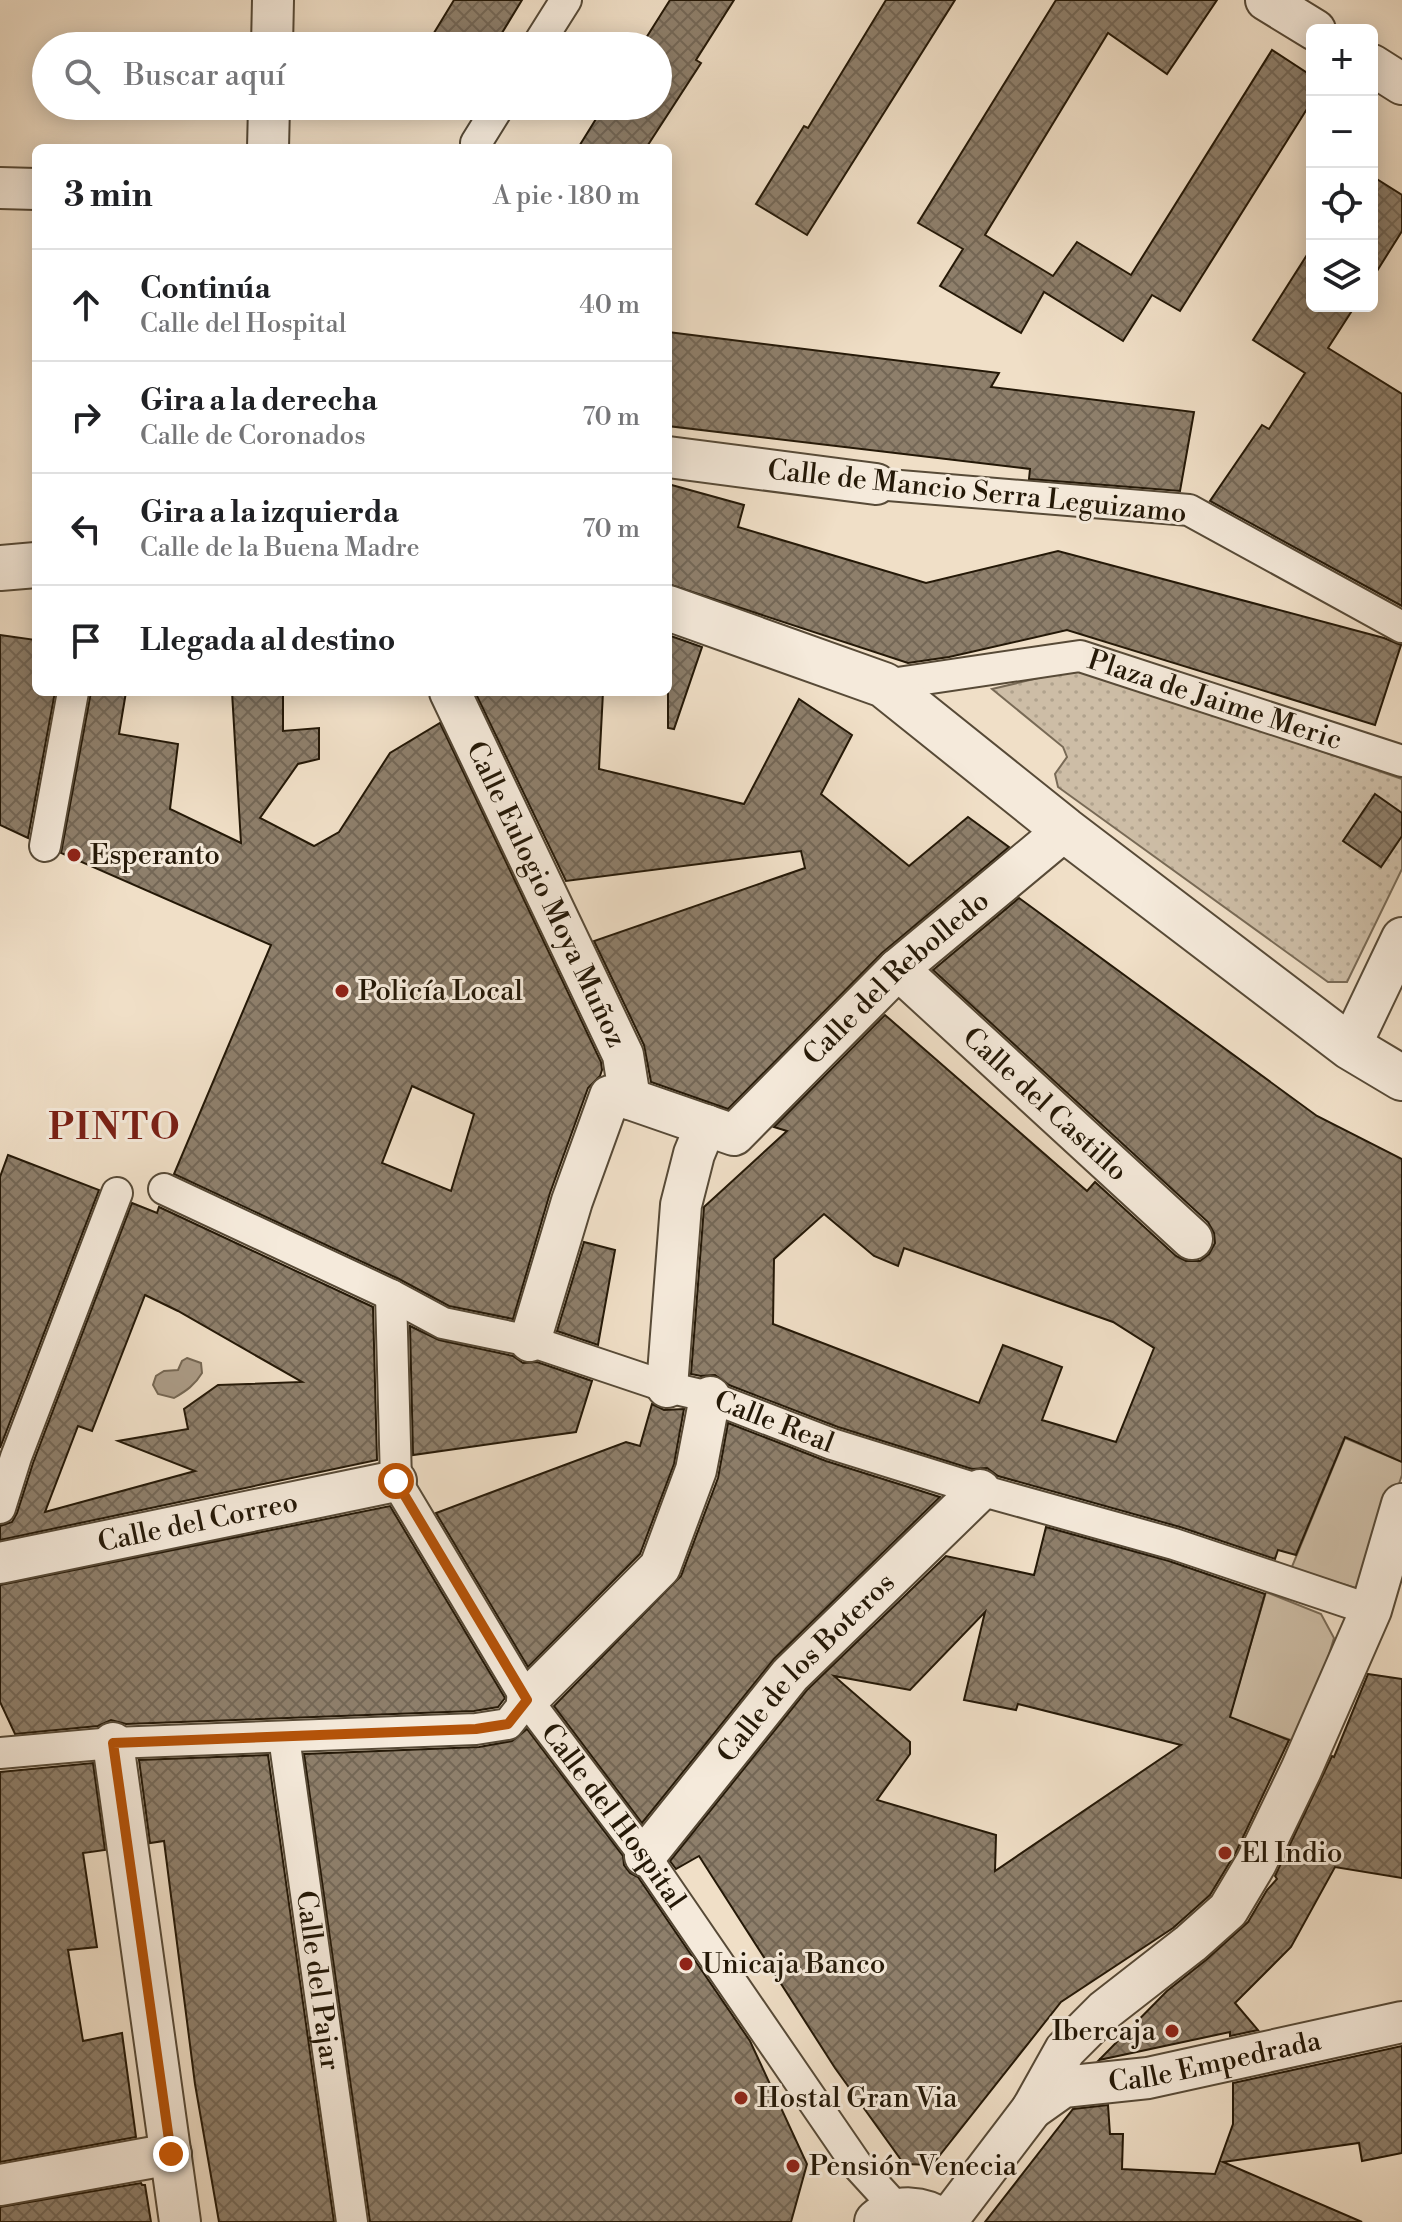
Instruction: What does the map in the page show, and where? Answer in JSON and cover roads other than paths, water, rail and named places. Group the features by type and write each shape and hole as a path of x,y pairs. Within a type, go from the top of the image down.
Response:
{"street":[{"path":"272,32 273,0"},
{"path":"546,32 566,0"},
{"path":"1266,0 1306,24"},
{"path":"1378,69 1402,84"},
{"path":"268,144 269,120"},
{"path":"476,143 490,120"},
{"path":"0,188 32,189"},
{"name":"Calle de Mancio Serra Leguizamo","path":"672,458 876,484 1189,510 1402,627"},
{"path":"0,568 32,565"},
{"path":"672,609 884,685 1065,830 1350,1047 1402,1078"},
{"name":"Plaza de Jaime Meric","path":"884,685 1080,656 1402,761"},
{"path":"45,846 72,696"},
{"name":"Calle Eulogio Moya Muñoz","path":"452,696 623,1055 620,1097"},
{"name":"Calle del Rebolledo","path":"720,1130 898,969 1065,830"},
{"path":"1350,1047 1402,938"},
{"name":"Calle del Castillo","path":"898,969 1192,1239"},
{"path":"530,1341 572,1201 620,1097 720,1130 694,1154 681,1205 667,1387"},
{"name":"Calle Real","path":"164,1189 391,1295 443,1323 530,1341 667,1387 710,1397 832,1444 980,1490 1174,1544 1387,1613"},
{"path":"0,1508 16,1457 117,1193"},
{"name":"Calle del Hospital","path":"391,1295 396,1481 527,1700 645,1856 857,2165 888,2216"},
{"path":"0,1753 113,1743 476,1729 508,1724 527,1700 660,1567 696,1470 710,1397"},
{"name":"Calle del Correo","path":"0,1563 396,1481"},
{"name":"Calle de los Boteros","path":"645,1856 790,1675 980,1490"},
{"path":"888,2216 916,2210 932,2214 944,2222 1032,2109 1065,2050 1105,2010 1228,1910 1256,1863 1387,1613 1402,1504"},
{"name":"Calle del Pajar","path":"284,1737 352,2222"},
{"path":"113,1743 180,2222"},
{"path":"1126,2080 1113,2069 1104,2053 1112,2029 1153,1972"},
{"name":"Calle Empedrada","path":"1032,2109 1063,2087 1148,2078 1402,2022"},
{"path":"0,2185 171,2154"}],"place":[{"name":"Esperanto","path":"74,855"},
{"name":"Policía Local","path":"342,991"},
{"name":"El Indio","path":"1225,1853"},
{"name":"Unicaja Banco","path":"686,1964"},
{"name":"Ibercaja","path":"1172,2031"},
{"name":"Hostal Gran Via","path":"741,2098"},
{"name":"Pensión Venecia","path":"793,2166"}],"district":[{"name":"PINTO","path":"115,1128"}]}
